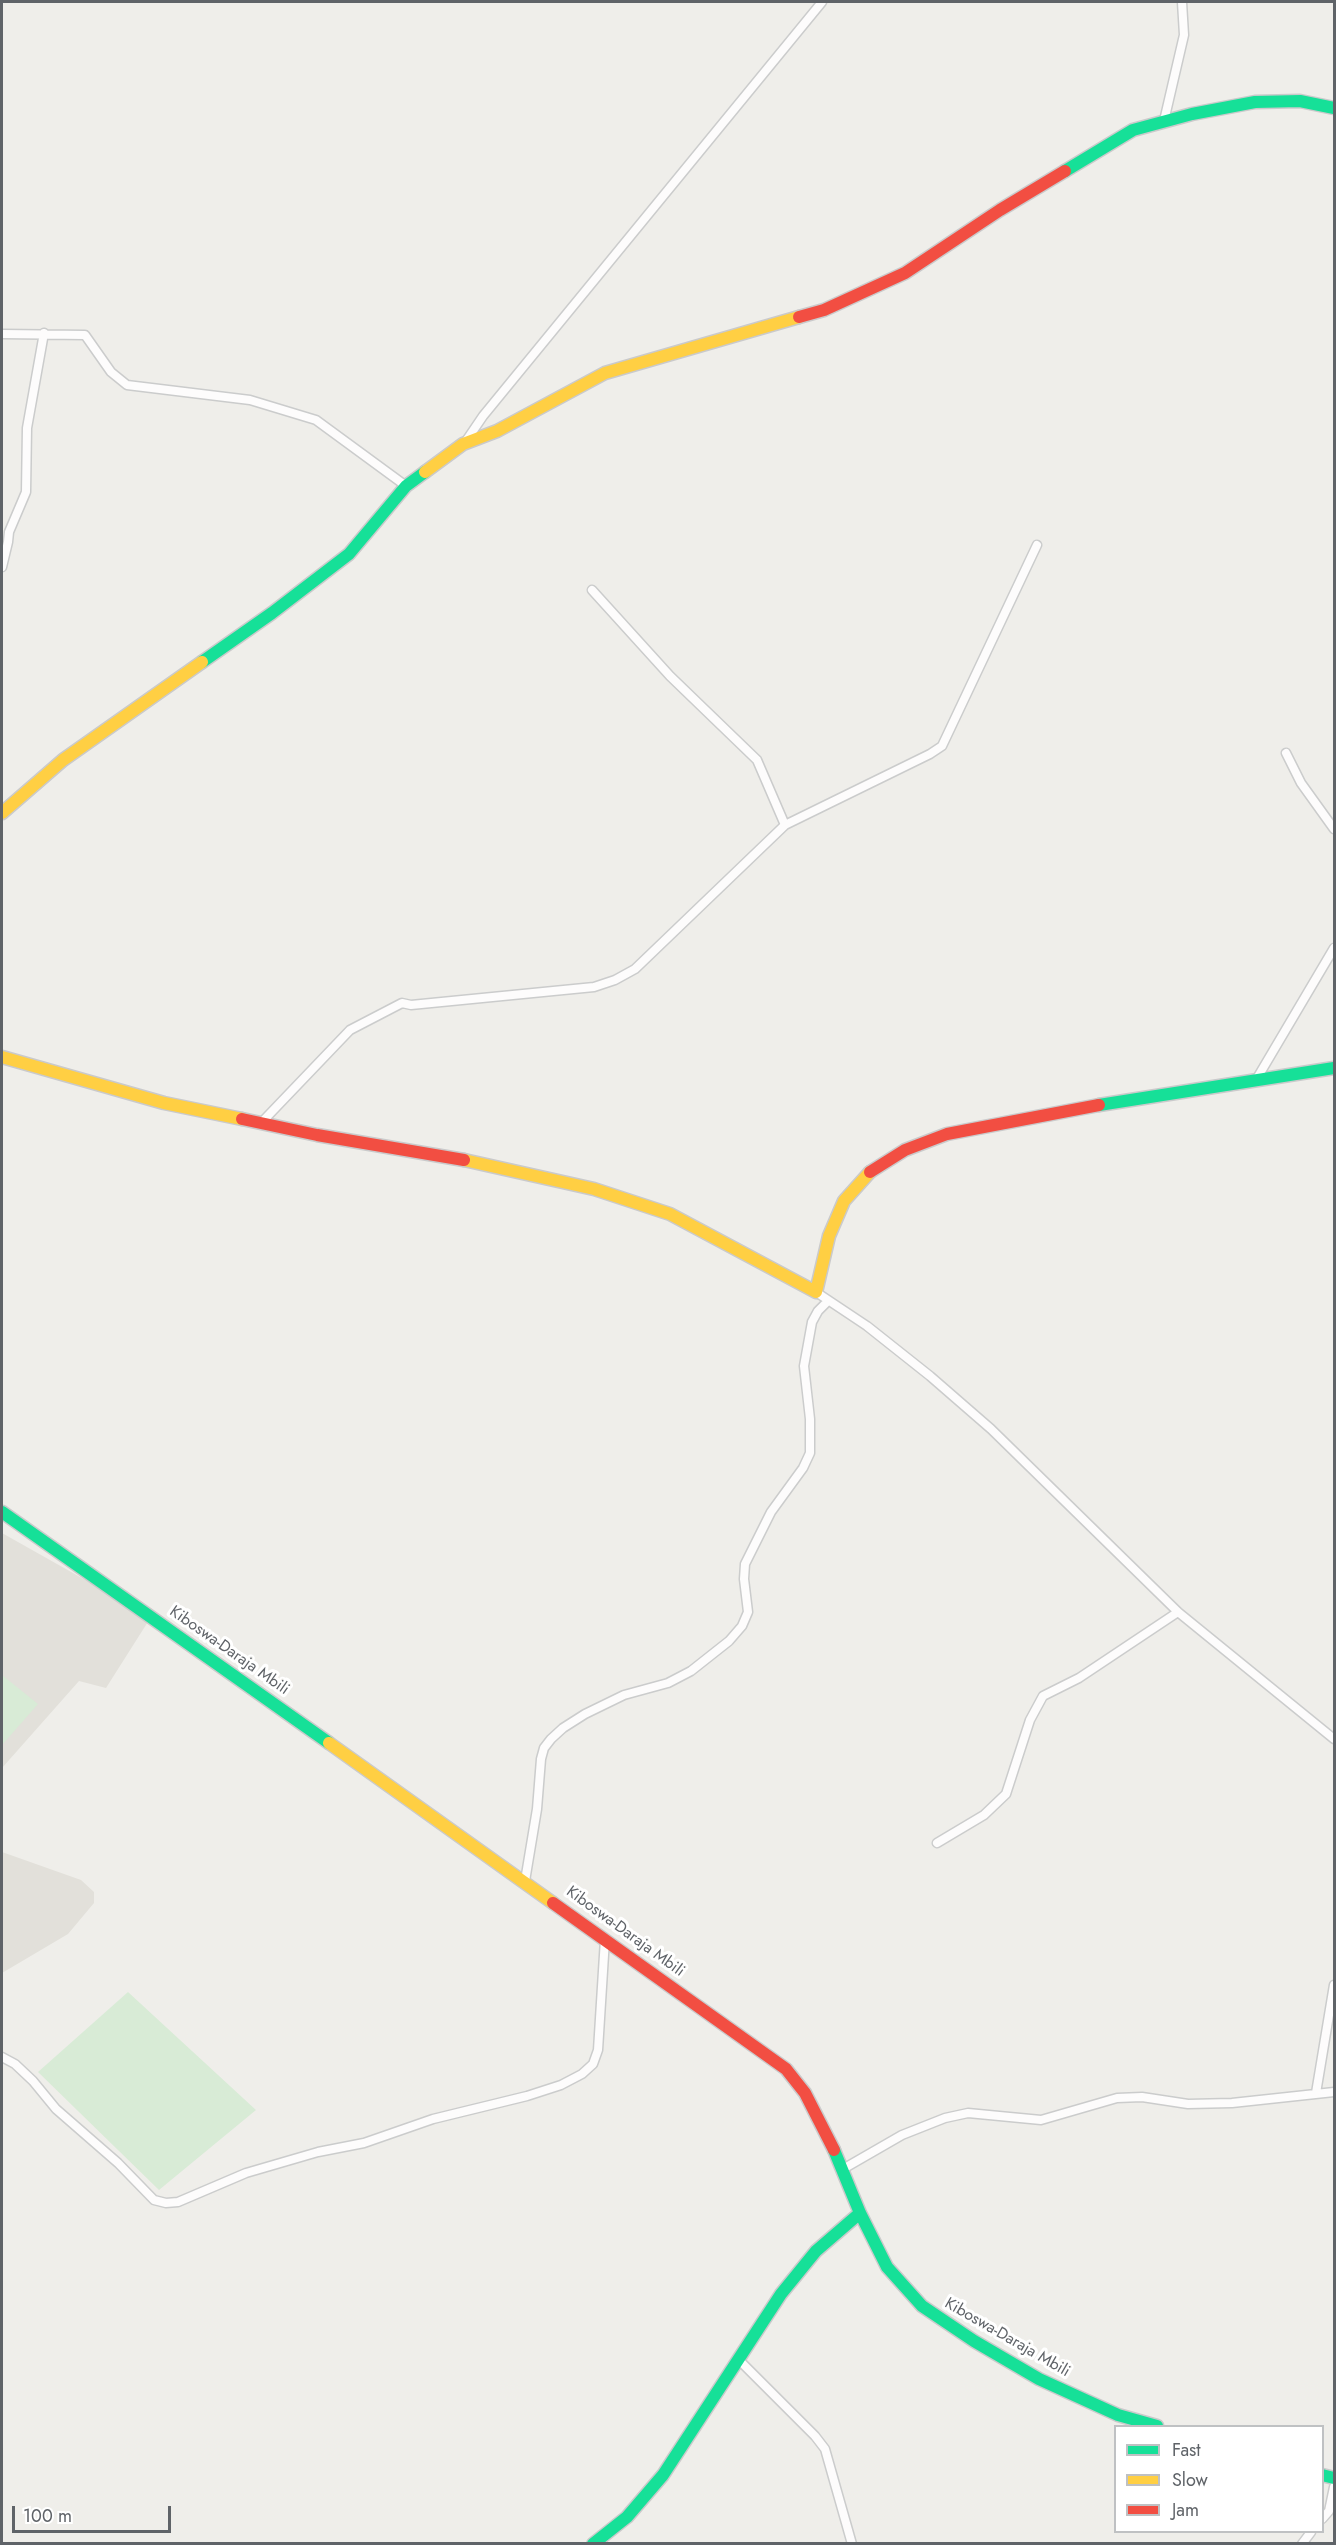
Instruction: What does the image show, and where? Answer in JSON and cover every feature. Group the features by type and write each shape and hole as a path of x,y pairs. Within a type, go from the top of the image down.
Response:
{"street":[{"path":"463,444 483,416 822,2"},
{"path":"1164,121 1184,34 1182,2"},
{"path":"2,813 63,760 272,614 349,554 406,486 463,444 497,431 606,373 824,310 905,273 1000,210 1133,130 1164,121 1255,102 1300,101 1335,108"},
{"path":"2,567 9,532 26,492 27,428 44,333"},
{"path":"2,334 85,335 111,372 127,385 250,400 316,420 406,486"},
{"path":"261,1123 350,1030 402,1003 411,1005 594,987 615,980 635,969 785,825 942,746 1037,545"},
{"path":"592,590 670,676 757,760 785,825"},
{"path":"1286,753 1301,783 1335,829"},
{"path":"1256,1080 1335,948"},
{"path":"2,1057 164,1103 317,1135 436,1154 594,1189 670,1214 816,1292 867,1326 948,1391 1089,1523 1178,1612 1335,1739"},
{"path":"816,1292 829,1236 844,1201 866,1176 886,1160 905,1150 947,1134 1029,1118 1335,1068"},
{"path":"525,1881 537,1809 541,1759 544,1748 551,1739 585,1714 624,1695 668,1683 691,1671 729,1641 742,1626 748,1612 744,1579 745,1564 771,1512 803,1468 810,1452 804,1366 812,1322 818,1311 828,1301"},
{"name":"Kiboswa-Daraja Mbili","path":"2,1512 525,1881 786,2069 805,2093 843,2169 860,2213 887,2267 922,2306 974,2341 1039,2379 1118,2415 1150,2425"},
{"path":"937,1843 984,1815 1006,1794 1030,1720 1043,1696 1079,1678 1178,1612"},
{"path":"2,2057 15,2064 33,2081 56,2109 118,2163 154,2200 165,2203 178,2202 246,2173 318,2152 364,2143 433,2120 527,2096 561,2085 582,2074 593,2064 598,2050 605,1939"},
{"path":"1316,2093 1335,1985"},
{"path":"843,2169 902,2135 945,2118 968,2113 1041,2120 1117,2098 1142,2097 1188,2104 1232,2103 1335,2091"},
{"path":"593,2544 627,2517 663,2475 781,2294 816,2251 860,2213"},
{"path":"738,2359 815,2436 825,2449 833,2484 852,2544"},
{"path":"1324,2518 1329,2511 1335,2487"}],"shaded area":[{"path":"2,1533 151,1617 106,1688 79,1681 2,1768"},
{"path":"2,1852 81,1880 94,1892 94,1903 68,1934 2,1973"}],"green space":[{"path":"2,1675 38,1704 2,1745"},
{"path":"128,1992 256,2110 159,2190 38,2072"}],"traffic: fast":[{"path":"1065,171 1133,130 1192,114 1255,102 1300,101 1334,108"},
{"path":"202,662 272,613 349,554 406,486 425,472"},
{"path":"1099,1105 1334,1068"},
{"path":"2,1512 329,1743"},
{"path":"834,2150 860,2213 887,2267 922,2306 974,2341 1039,2379 1118,2415 1153,2425"},
{"path":"593,2544 627,2517 663,2475 781,2294 816,2251 860,2213"},
{"path":"1324,2476 1334,2478"}],"traffic: slow":[{"path":"425,472 463,444 497,431 605,373 799,317"},
{"path":"2,813 63,760 202,662"},
{"path":"2,1057 164,1103 242,1119"},
{"path":"464,1160 594,1189 670,1214 816,1292 829,1236 844,1201 870,1172"},
{"path":"329,1743 553,1903"}],"traffic: jam":[{"path":"799,317 824,310 905,273 1000,210 1065,171"},
{"path":"870,1172 905,1150 947,1134 1099,1105"},
{"path":"242,1119 317,1135 464,1160"},
{"path":"553,1903 786,2069 805,2093 834,2150"}]}
